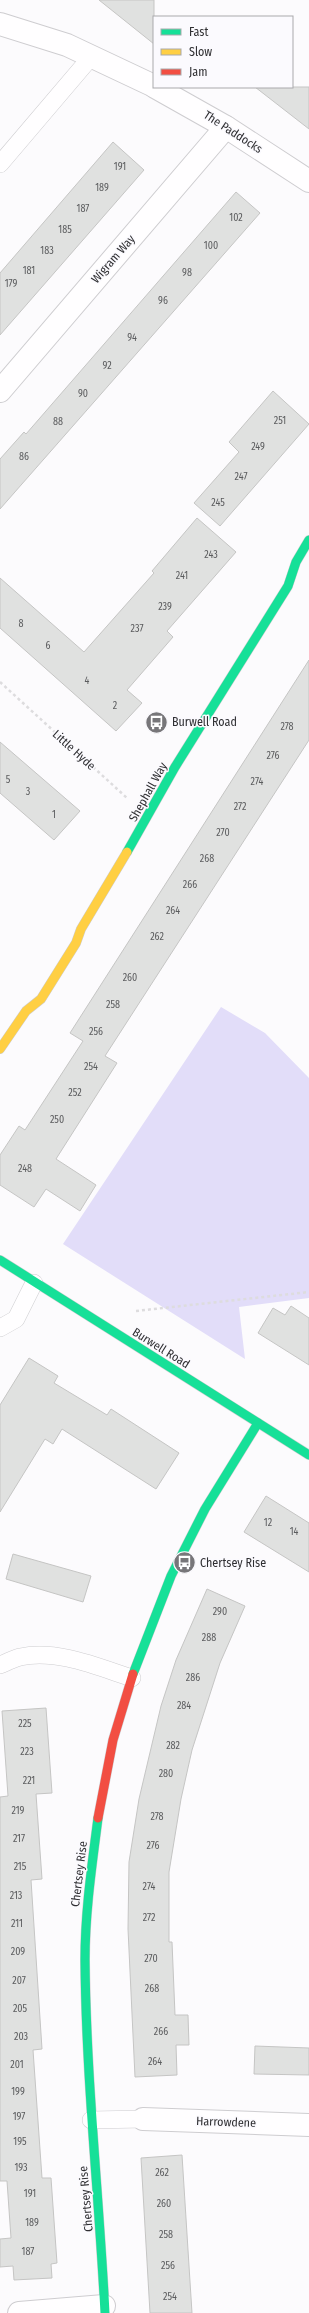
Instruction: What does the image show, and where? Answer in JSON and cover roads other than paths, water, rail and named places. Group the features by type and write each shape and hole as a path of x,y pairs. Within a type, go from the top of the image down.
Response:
{"street":[{"name":"The Paddocks","path":"0,24 67,45 153,87"},
{"name":"The Paddocks","path":"156,88 226,127 309,181"},
{"name":"Wigram Way","path":"0,391 226,127"},
{"name":"Shephall Way","path":"0,1049 26,1011 42,999 148,817 175,767 288,586 290,573 302,549 309,540"},
{"name":"Burwell Road","path":"0,1260 34,1283 309,1455"},
{"name":"Chertsey Rise","path":"104,2309 99,2200 91,2120 85,1974 87,1905 100,1801 113,1740 132,1678 171,1576 205,1509 258,1423"},
{"name":"Harrowdene","path":"143,2120 309,2125"},
{"path":"19,2313 104,2309"}],"lane":[{"path":"0,164 91,57"},
{"path":"0,1328 16,1319 34,1283"},
{"path":"0,1665 20,1657 40,1655 63,1658 132,1678"},
{"path":"91,2120 143,2120"}],"place":[{"name":"Burwell Road","path":"157,722"},
{"name":"Chertsey Rise","path":"185,1563"}]}
